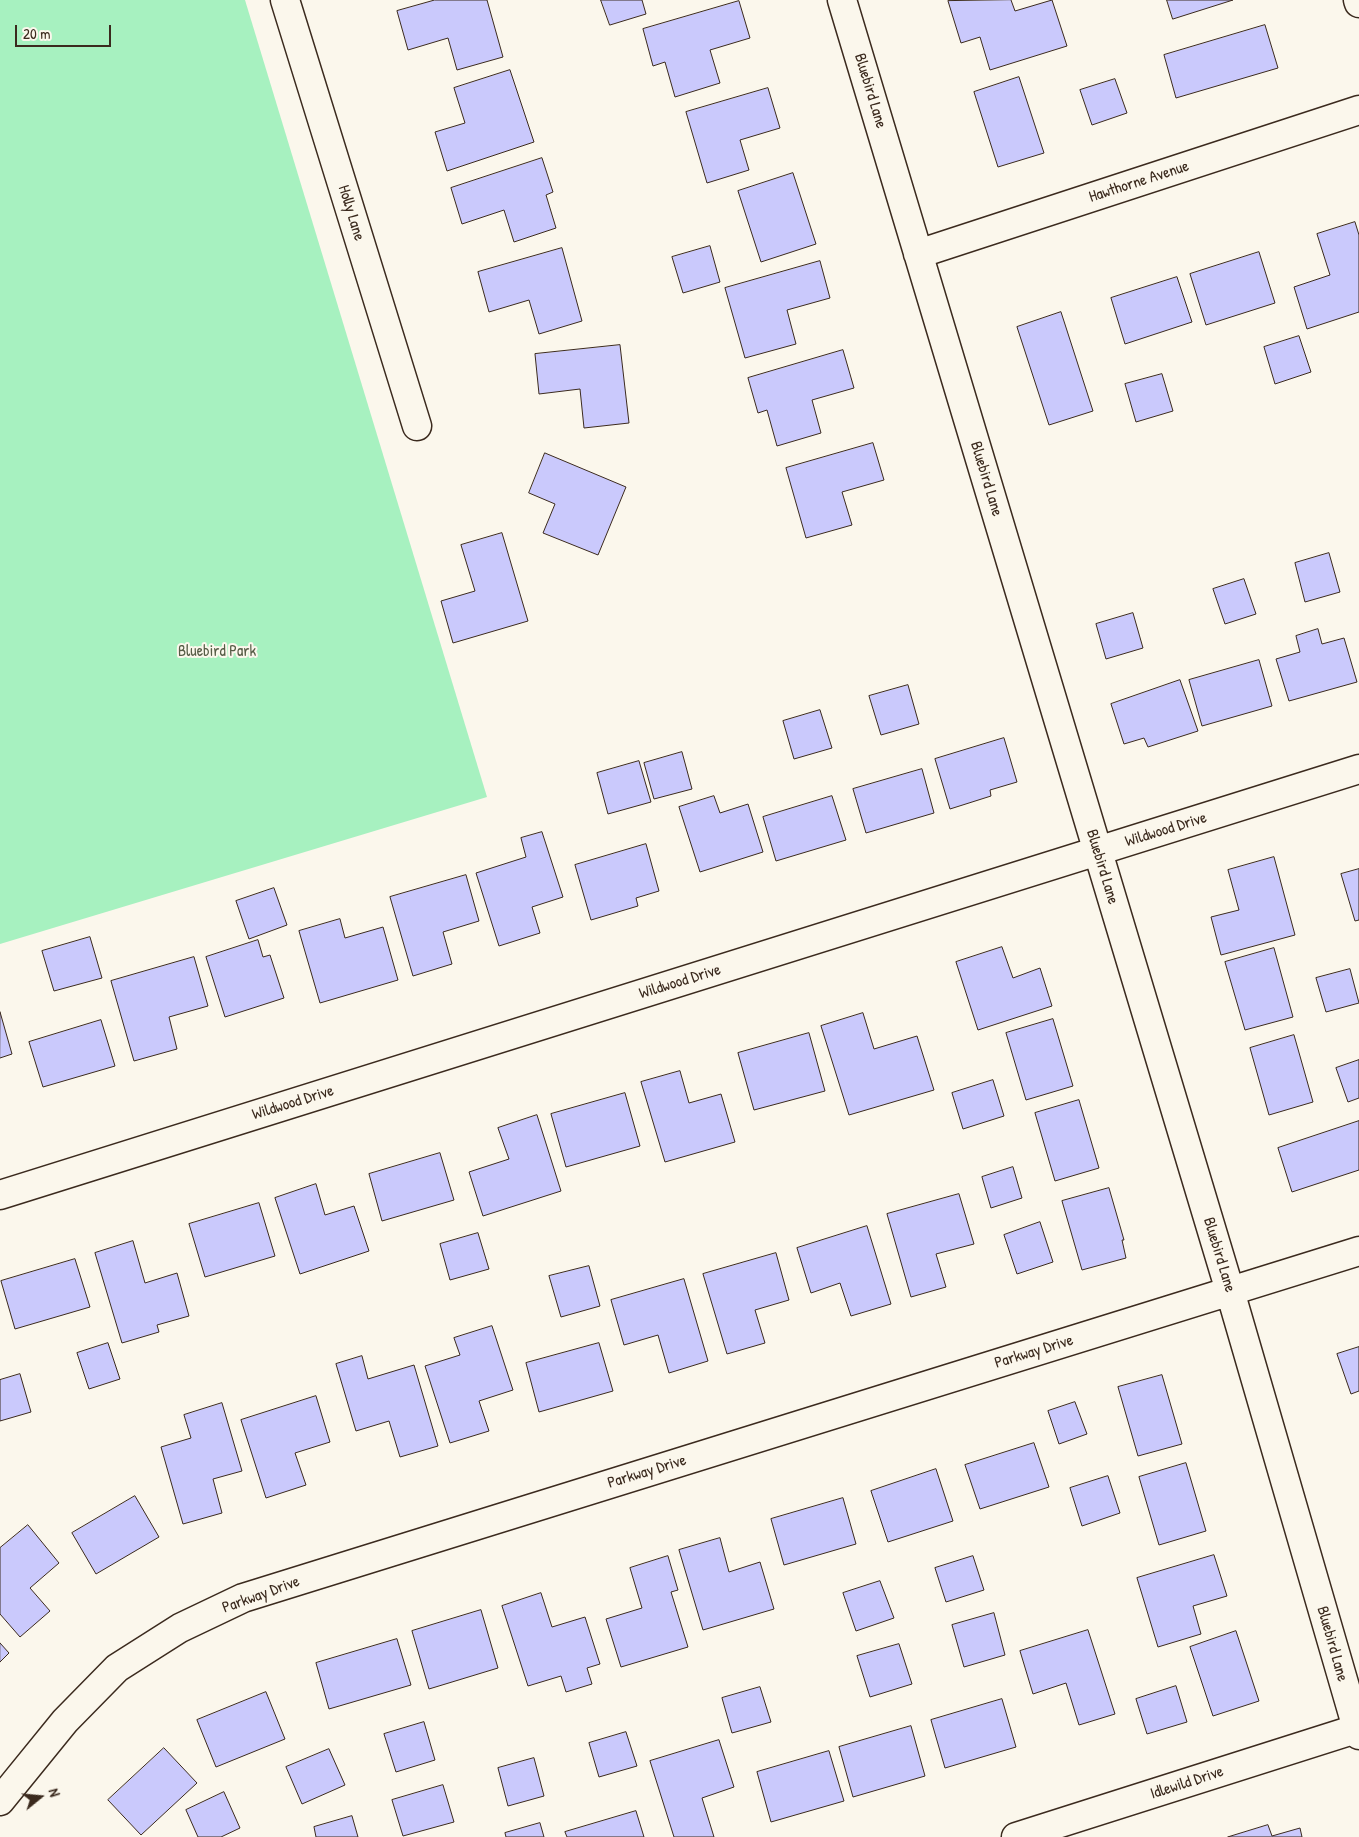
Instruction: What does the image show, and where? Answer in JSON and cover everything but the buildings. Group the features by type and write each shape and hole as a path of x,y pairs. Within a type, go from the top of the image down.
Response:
{"street":[{"name":"Holly Lane","path":"285,0 417,426"},
{"name":"Bluebird Lane","path":"842,0 1230,1292 1358,1731"},
{"name":"Hawthorne Avenue","path":"918,254 1359,110"},
{"name":"Wildwood Drive","path":"0,1195 1359,769"},
{"name":"Parkway Drive","path":"0,1801 65,1721 117,1668 180,1628 244,1598 1359,1251"},
{"name":"Idlewild Drive","path":"1016,1837 1358,1731"}],"green space":[{"name":"Bluebird Park","path":"0,0 245,0 487,797 0,944"}]}
